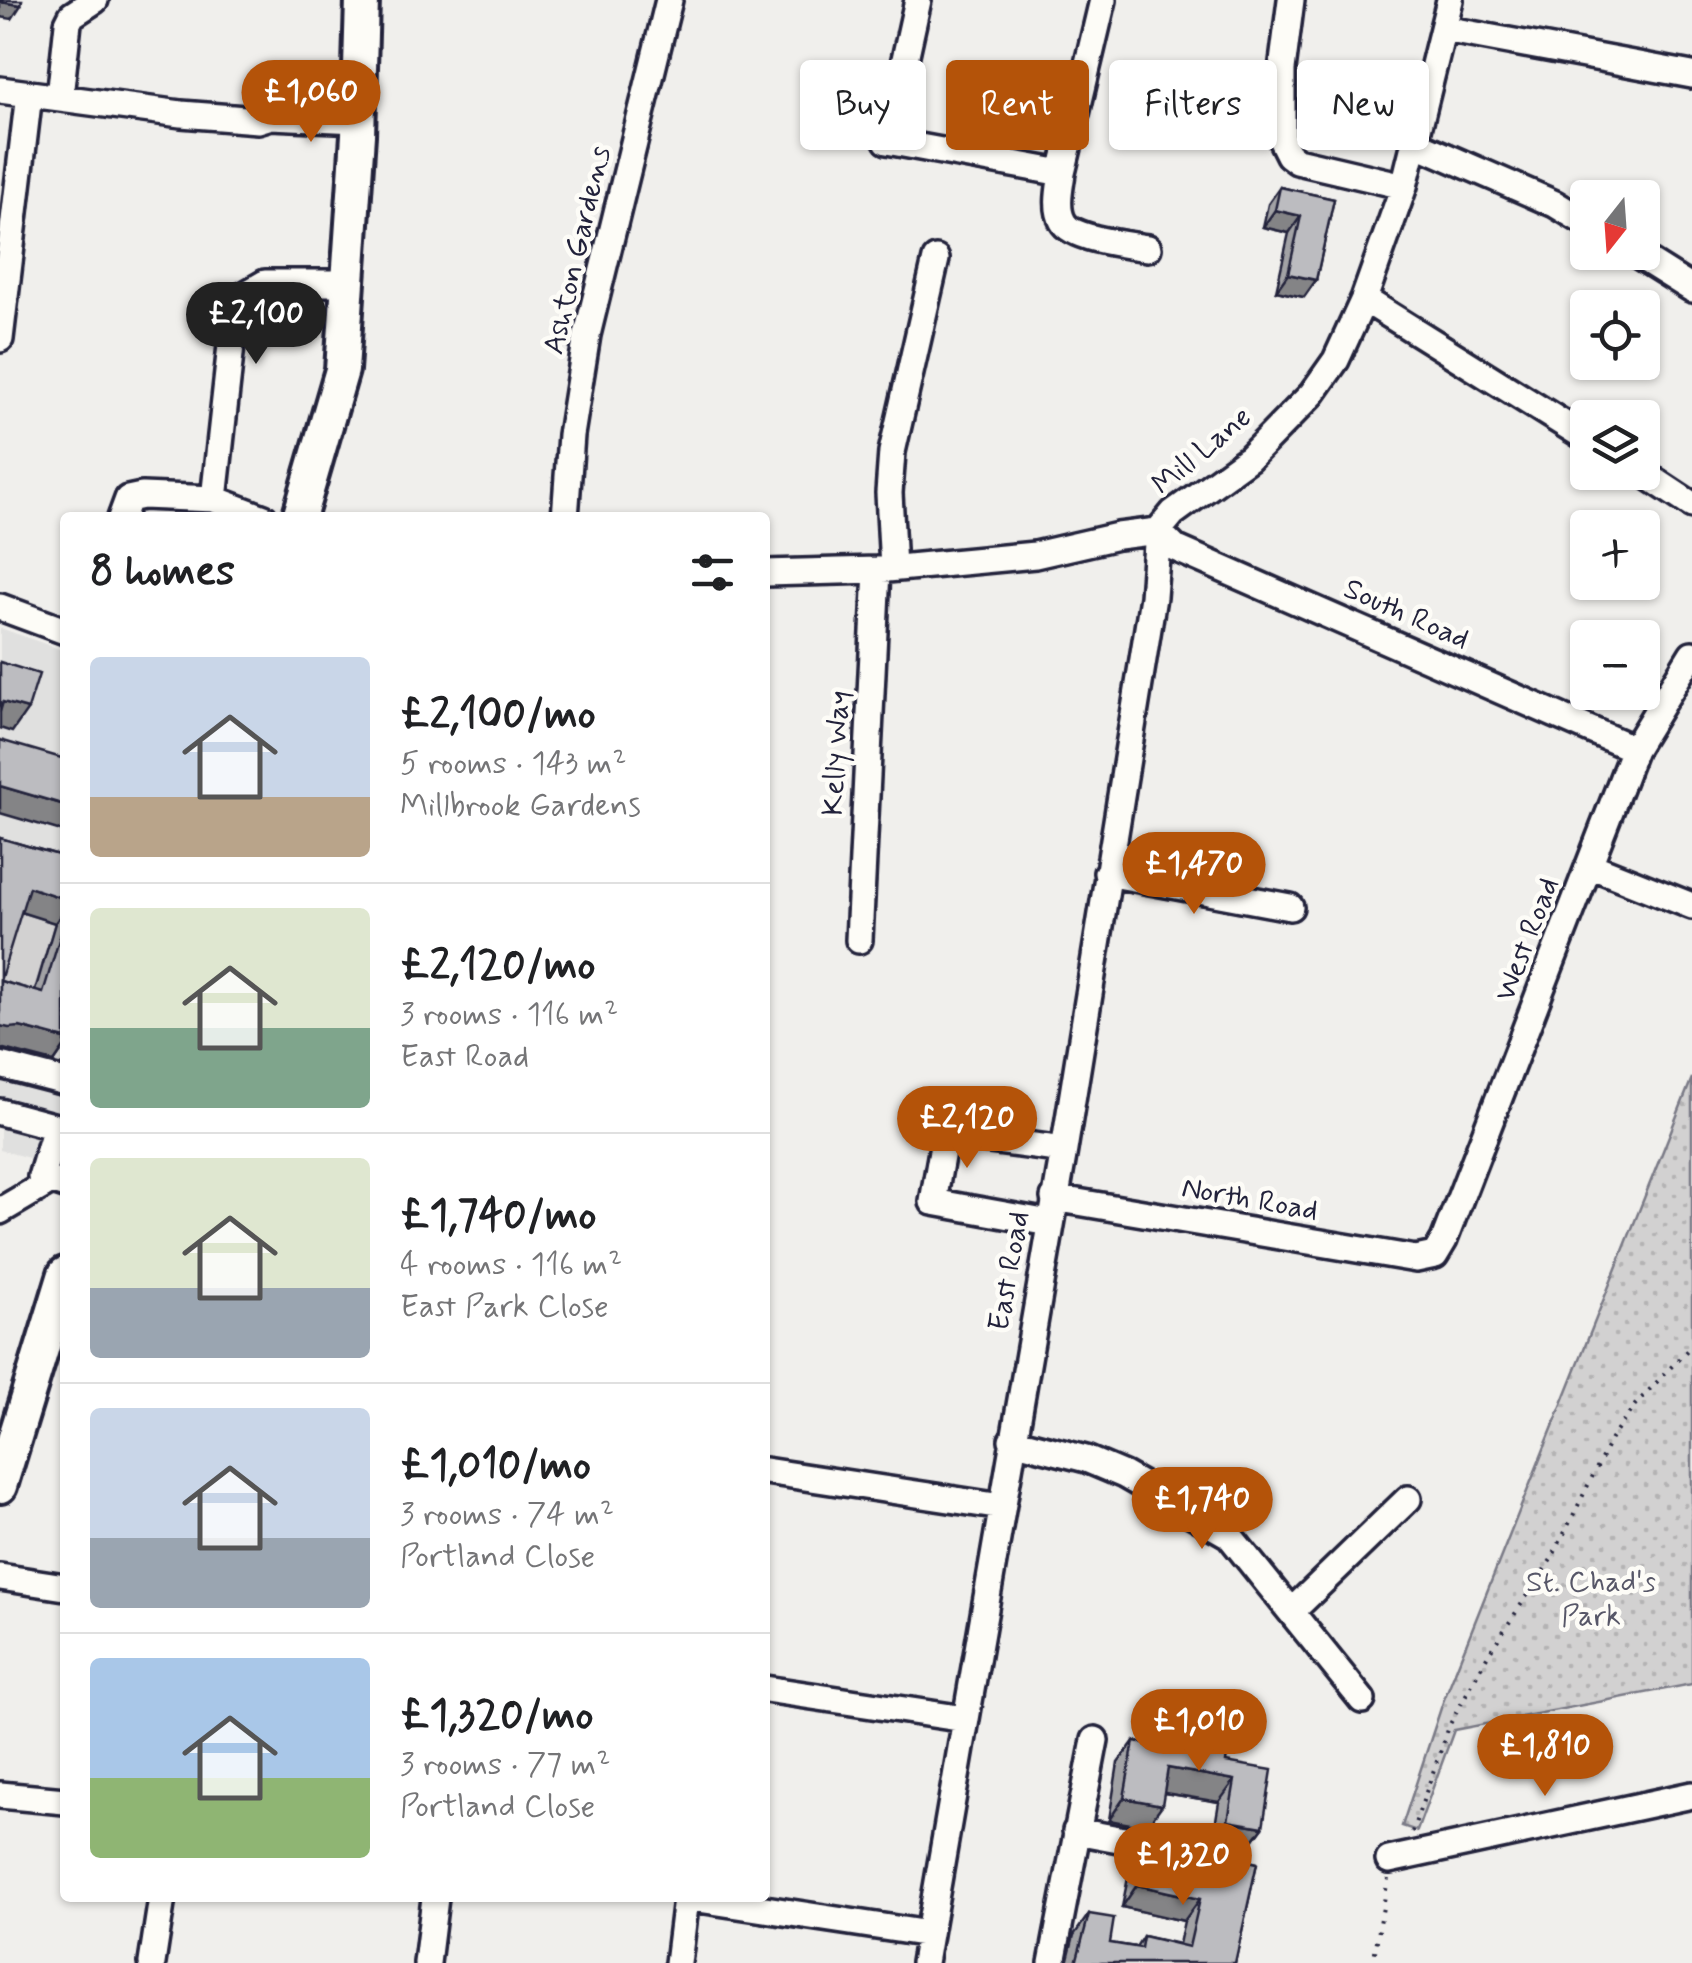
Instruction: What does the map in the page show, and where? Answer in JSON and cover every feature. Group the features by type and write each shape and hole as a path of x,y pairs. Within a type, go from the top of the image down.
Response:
{"main road":[{"path":"301,512 342,370 362,0"},
{"path":"0,1486 53,1351 60,1306"}],"street":[{"path":"60,98 68,23 94,0"},
{"name":"Ashton Gardens","path":"566,512 571,436 587,335 669,0"},
{"path":"918,0 886,142 1062,173"},
{"path":"1103,0 1058,200 1063,224 1074,232 1148,248"},
{"path":"1291,0 1282,70 1282,141 1289,155 1297,161 1404,186"},
{"name":"Mill Lane","path":"1429,88 1450,0"},
{"path":"1444,29 1692,75"},
{"path":"0,90 181,114 258,120 271,116 358,120"},
{"path":"0,339 29,94"},
{"path":"1429,149 1570,213"},
{"name":"Mill Lane","path":"770,572 885,569 1035,555 1158,530 1190,499 1249,458 1312,394 1336,360 1364,298 1413,150"},
{"name":"Kelly Way","path":"858,940 892,452 936,259"},
{"path":"1660,269 1692,289"},
{"path":"214,500 236,300 265,283 347,283"},
{"path":"1364,298 1570,427"},
{"path":"1660,484 1692,505"},
{"path":"123,512 128,499 142,496 214,500 247,512"},
{"name":"South Road","path":"1158,530 1176,548 1634,749"},
{"name":"East Road","path":"924,1963 1064,1150 1153,597 1158,530"},
{"path":"0,607 60,629"},
{"name":"West Road","path":"1435,1255 1634,749 1692,654"},
{"path":"1590,865 1692,906"},
{"path":"1107,874 1290,906"},
{"path":"0,1064 60,1081"},
{"path":"0,1112 56,1127 41,1177 58,1183"},
{"path":"1049,1223 933,1202 945,1134 1064,1150"},
{"path":"0,1211 58,1183"},
{"name":"North Road","path":"1054,1198 1416,1259 1435,1255"},
{"path":"1012,1440 1124,1474 1230,1536 1362,1700"},
{"path":"770,1472 1002,1507"},
{"path":"1290,1612 1408,1499"},
{"path":"0,1576 60,1585"},
{"path":"770,1690 965,1719"},
{"path":"1052,1963 1095,1740"},
{"path":"0,1795 60,1801"},
{"path":"1399,1858 1692,1795"},
{"path":"1076,1831 1187,1851"},
{"path":"152,1963 161,1902"},
{"path":"427,1963 435,1902"},
{"path":"678,1963 688,1902"},
{"path":"716,1902 929,1934"}],"path":[{"path":"1373,1963 1388,1885 1450,1724 1488,1653 1552,1558 1611,1439 1635,1405 1692,1345"}],"shaded area":[{"path":"0,628 60,649 60,1167 0,1150"}],"green space":[{"path":"14,910 55,923 27,1016 0,1008 0,953"},
{"name":"St. Chad's Park","path":"1692,1078 1692,1684 1454,1730 1417,1831 1402,1826 1443,1702"}],"building":[{"path":"0,0 22,0 21,5"},
{"path":"1280,187 1334,199 1316,280 1288,274 1301,216 1275,210"},
{"path":"0,662 39,674 28,709 3,702 0,712"},
{"path":"0,740 60,758 60,804 0,786"},
{"path":"0,838 60,856 60,897 29,887 0,981"},
{"path":"60,937 60,1038 0,1026 0,981 43,993"},
{"path":"1189,1728 1230,1735 1226,1762 1272,1770 1263,1827 1228,1821 1235,1780 1168,1768 1162,1805 1124,1798 1134,1741 1185,1750"},
{"path":"1147,1836 1257,1863 1235,1963 1076,1963 1089,1914 1114,1918 1110,1943 1141,1948 1143,1936 1189,1947 1200,1899 1137,1885"}]}
